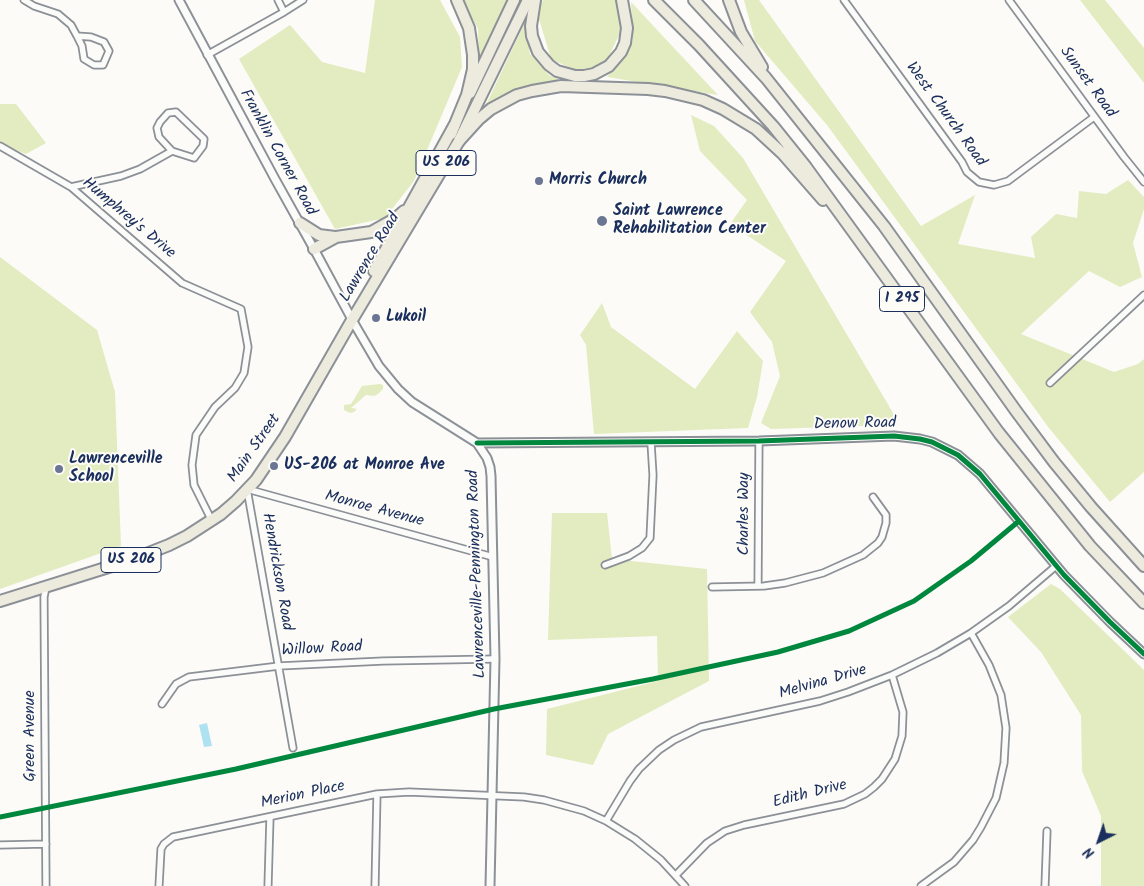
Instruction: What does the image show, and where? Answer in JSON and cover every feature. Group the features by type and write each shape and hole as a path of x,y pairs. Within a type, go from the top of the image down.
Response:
{"highway":[{"path":"455,138 473,68 469,28 457,0"},
{"name":"Lawrence Road","path":"352,320 370,277 408,207 455,138 514,0"},
{"name":"Lawrence Road","path":"352,320 455,138 528,0"},
{"path":"535,0 531,26 532,36 538,52 548,65 557,71 574,76 584,76 594,74 609,66 621,52 625,43 627,28 622,0"},
{"name":"I 295","path":"654,0 699,45 773,126 806,167 1013,451 1090,546 1144,603"},
{"name":"I 295","path":"694,0 772,86 884,226 1054,462 1144,566"},
{"path":"729,0 741,32 772,86"},
{"path":"455,138 491,109 505,101 532,91 561,86 648,89 686,95 723,109 770,140 865,249"},
{"path":"300,223 319,234 336,237 371,232 396,218 408,207"},
{"path":"314,249 336,237"},
{"name":"Main Street","path":"0,601 132,560 187,536 212,520 247,489 264,469 285,437 352,320"}],"street":[{"path":"24,0 34,6 58,14 71,25 82,46 84,59 94,66 103,65 110,51 104,42 91,36 77,36"},
{"name":"Franklin Corner Road","path":"179,0 352,320"},
{"path":"278,0 284,12"},
{"path":"208,55 303,0"},
{"name":"West Church Road","path":"844,0 967,172 979,182 994,185 1008,181 1094,117"},
{"name":"Sunset Road","path":"1009,0 1144,182"},
{"path":"71,187 121,176 140,169 172,151 194,158 203,146 204,139 176,112 168,113 157,128 160,137 172,151"},
{"name":"Humphrey's Drive","path":"0,146 71,187 182,283 241,309 248,347 244,373 234,388 215,407 196,435 192,465 194,485 212,520"},
{"path":"1050,383 1144,295"},
{"name":"Lawrenceville-Pennington Road","path":"352,320 379,366 398,389 426,412 470,437 487,458 492,476 495,659 490,886"},
{"name":"Denow Road","path":"476,443 651,443 894,436 932,442 958,455 980,474 1056,566 1096,609 1144,654"},
{"name":"Charles Way","path":"758,586 759,441"},
{"path":"605,565 629,556 642,548 650,538 653,475 651,443"},
{"name":"Monroe Avenue","path":"247,489 493,558"},
{"name":"Hendrickson Road","path":"247,489 293,748"},
{"path":"712,587 758,586 785,583 823,573 872,549 882,537 886,523 886,516 873,497"},
{"name":"Melvina Drive","path":"606,821 639,769 659,750 687,733 716,723 820,700 892,675 937,653 971,633 1008,606 1056,566"},
{"name":"Green Avenue","path":"46,587 44,616 46,886"},
{"path":"921,886 954,862 973,840 996,798 1004,763 1006,728 1001,695 989,665 971,633"},
{"name":"Willow Road","path":"162,704 176,684 189,677 279,666 383,661 495,659"},
{"name":"Edith Drive","path":"676,875 707,843 725,831 744,825 844,804 865,794 874,787 892,764 899,750 902,736 903,712 892,675"},
{"name":"Merion Place","path":"159,886 161,849 168,840 174,837 377,794 409,792 493,795 544,800 584,811 606,821 648,849 685,886"},
{"path":"375,886 377,794"},
{"path":"268,886 270,817"},
{"path":"1045,886 1047,832"},
{"path":"0,845 46,844"}],"green space":[{"path":"375,0 440,0 460,37 462,67 414,181 385,218 335,229 239,59 290,25 322,62 365,73"},
{"path":"462,0 509,0 479,63 478,29"},
{"path":"543,0 616,0 624,25 604,66 579,72 551,59 540,22 535,17"},
{"path":"744,0 759,0 921,226 975,195 958,244 1035,258 1031,237 1056,214 1077,218 1079,191 1106,194 1128,180 1144,197 1144,209 1133,243 1142,277 1120,287 1089,271 1021,334 1114,372 1138,364 1144,359 1144,472 1110,502 1049,428 827,125 755,41"},
{"path":"1080,0 1105,0 1144,48 1144,83"},
{"path":"631,2 718,95 607,77 633,40"},
{"path":"525,22 530,54 549,75 566,83 518,91 485,107"},
{"path":"0,104 16,104 46,143 26,154 0,144"},
{"path":"691,115 714,126 743,158 896,418 891,425 771,429 761,423 780,376 772,342 750,312 786,261 730,224 747,200 700,151"},
{"name":"Lawrenceville School","path":"0,257 97,330 115,392 121,546 0,589"},
{"path":"602,303 611,327 695,389 737,331 763,361 757,397 748,428 594,434 586,345 580,335"},
{"path":"383,385 383,389 374,396 366,395 351,408 357,409 354,412 350,413 344,410 344,405 351,404 362,386"},
{"path":"552,513 607,513 612,559 707,569 709,681 608,734 593,765 546,755 547,709 658,681 657,636 548,640"},
{"path":"1051,584 1060,589 1144,670 1144,886 1101,886 1101,816 1082,771 1081,715 1041,652 1008,617"}],"water":[{"path":"207,723 212,746 204,747 199,725"}],"cycle path":[{"path":"477,443 759,441 894,436 932,442 958,455 980,474 1064,575 1144,654"},
{"path":"0,817 236,769 494,709 653,679 778,652 849,631 914,601 971,561 1019,521"}],"place":[{"name":"Morris Church","path":"539,181"},
{"name":"Saint Lawrence Rehabilitation Center","path":"602,221"},
{"name":"Lukoil","path":"376,318"},
{"name":"US-206 at Monroe Ave","path":"274,466"},
{"name":"Lawrenceville School","path":"59,469"}]}
